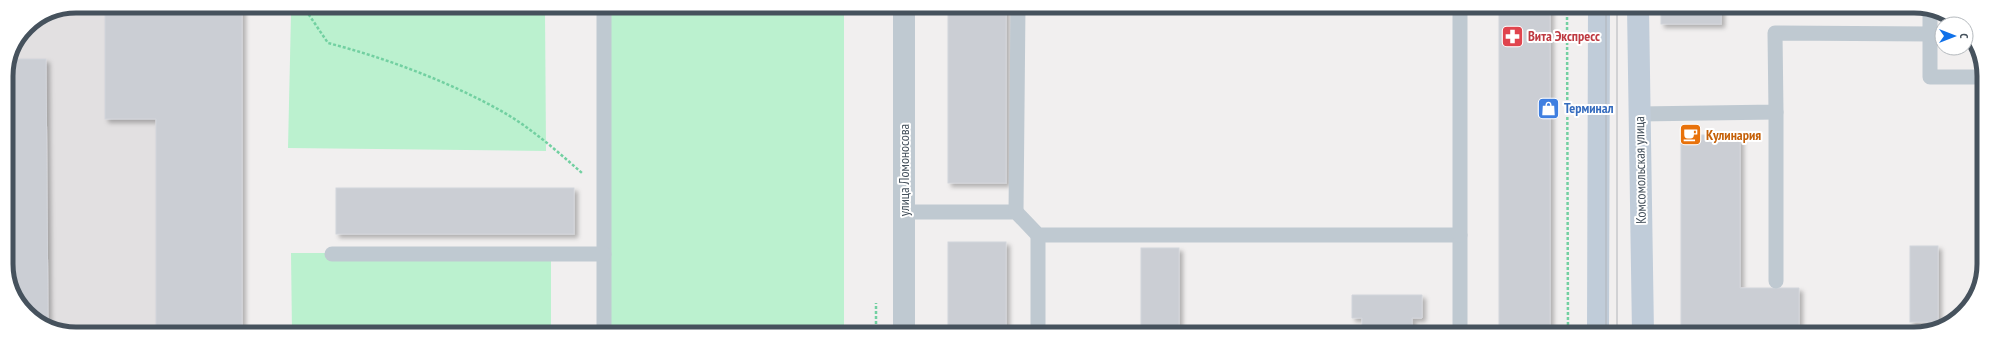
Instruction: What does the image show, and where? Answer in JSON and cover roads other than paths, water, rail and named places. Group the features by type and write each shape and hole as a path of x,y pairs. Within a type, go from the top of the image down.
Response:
{"main road":[{"path":"1598,327 1599,13"},
{"name":"Комсомольская улица","path":"1638,13 1643,327"}],"street":[{"name":"улица Ломоносова","path":"904,13 904,327"}],"lane":[{"path":"604,13 604,327"},
{"path":"1018,13 1016,212 1038,235 1038,327"},
{"path":"1460,13 1460,327"},
{"path":"1930,15 1930,77 1977,77"},
{"path":"1776,281 1776,33 1930,34"},
{"path":"1639,114 1776,112"},
{"path":"904,212 1016,212"},
{"path":"1038,235 1460,235"},
{"path":"332,254 604,254"}],"tram line":[{"path":"1606,13 1606,327"},
{"path":"1617,13 1617,327"}],"place":[{"name":"Вита Экспресс","path":"1513,36"},
{"name":"Терминал","path":"1548,108"},
{"name":"Кулинария","path":"1690,135"}]}
